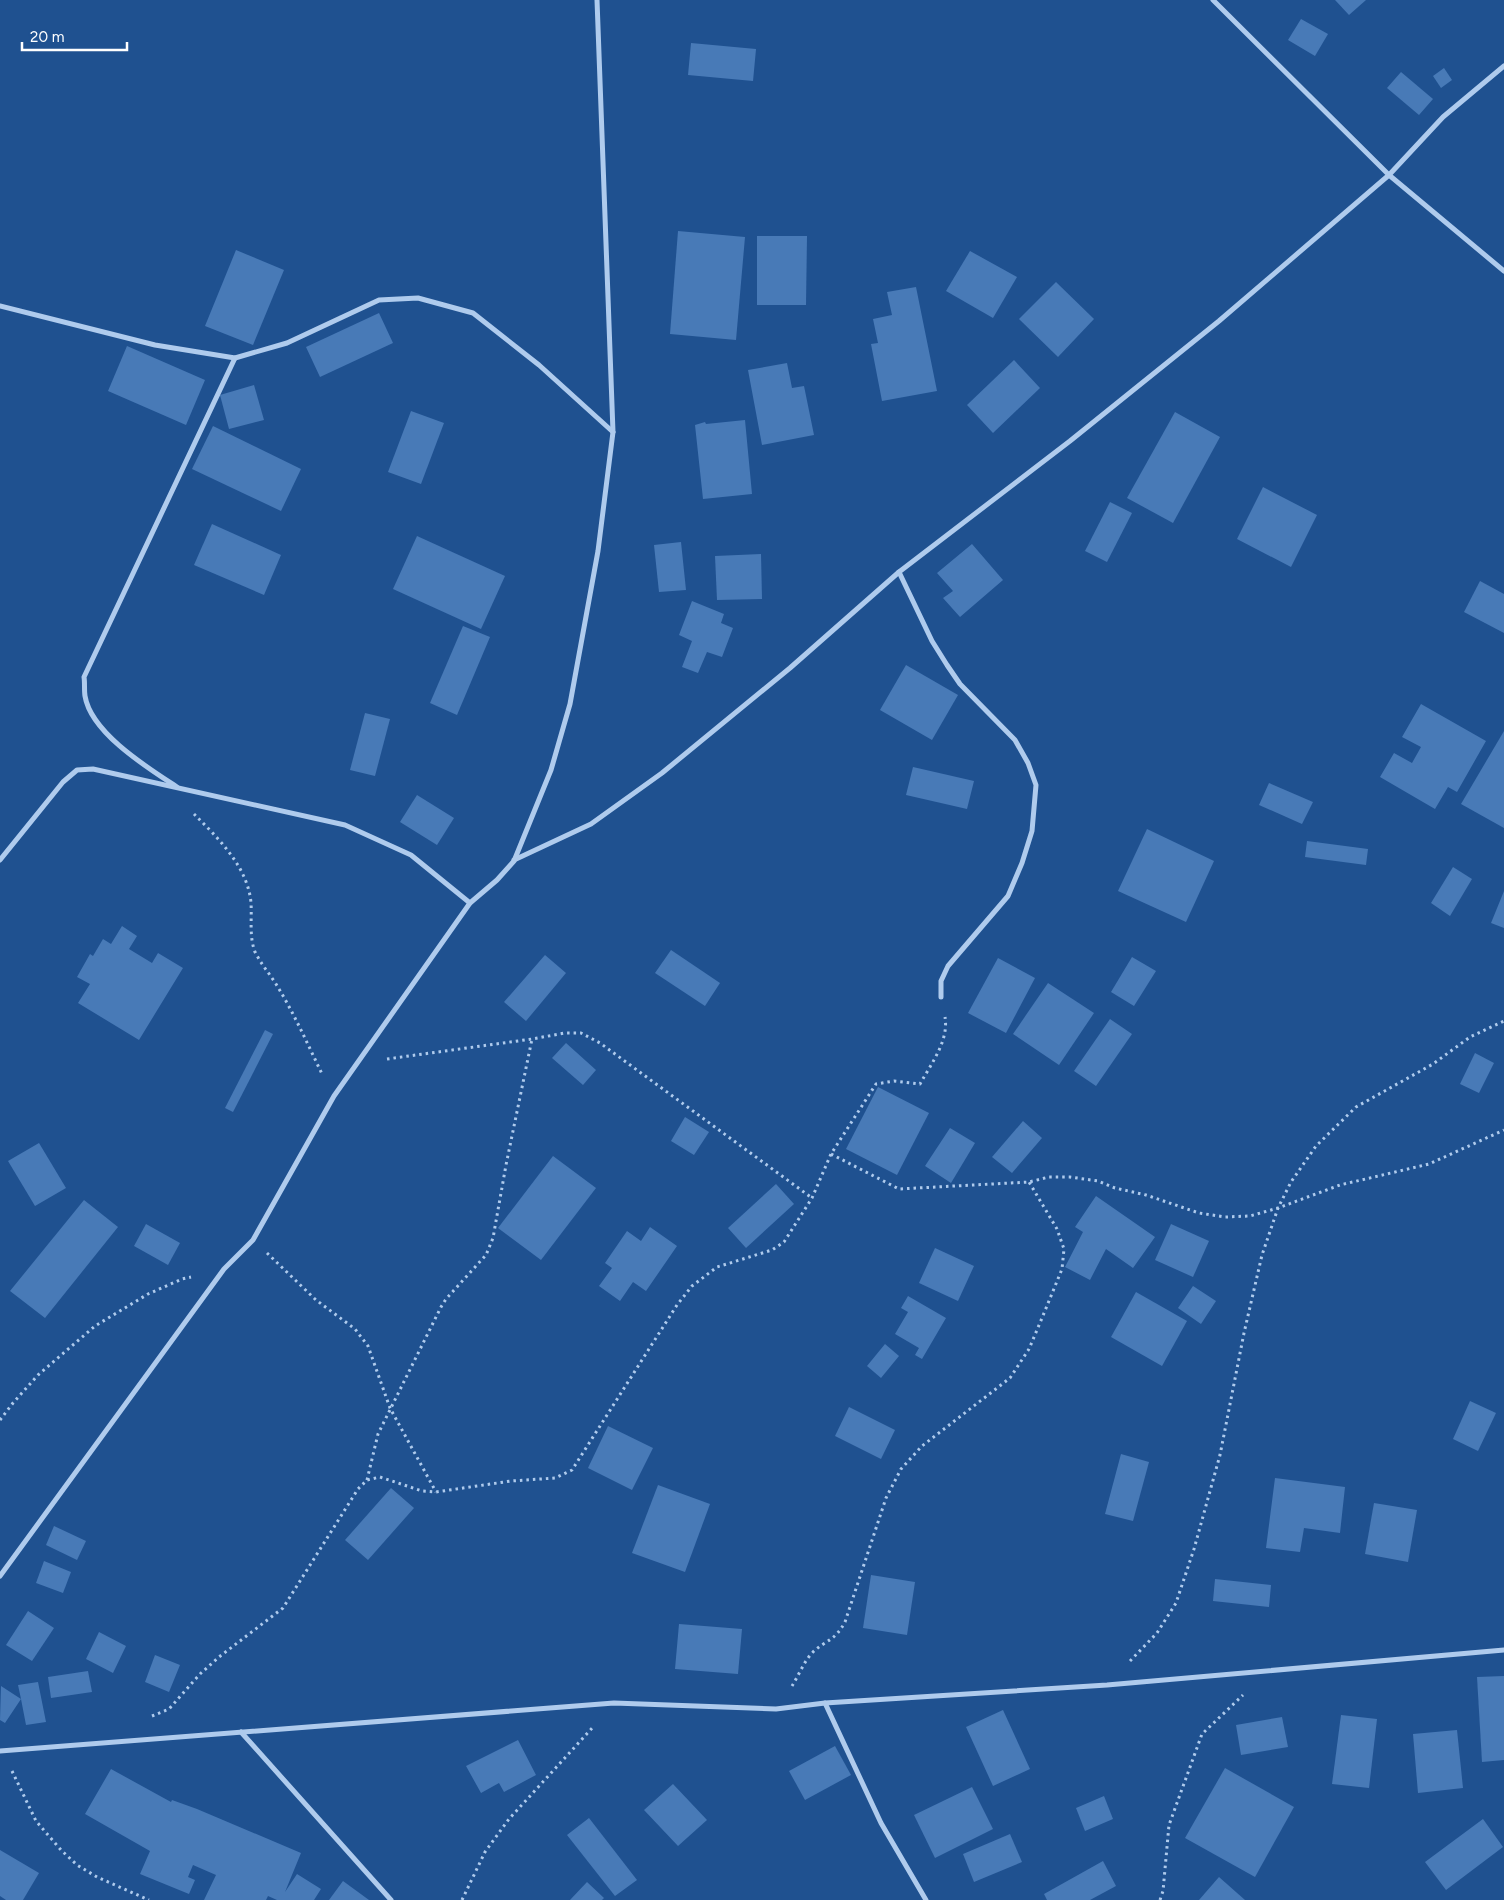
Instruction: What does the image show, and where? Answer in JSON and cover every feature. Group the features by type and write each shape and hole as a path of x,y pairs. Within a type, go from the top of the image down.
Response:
{"street":[{"path":"0,1576 224,1270 253,1240 334,1096 470,903 497,880 514,861 551,770 570,704 598,551 613,432 597,0"},
{"path":"1213,0 1389,175 1504,271"},
{"path":"514,861 591,824 662,773 790,668 899,572 1077,435 1219,321 1389,175 1443,117 1504,66"},
{"path":"0,306 155,345 236,358 287,343 379,300 418,298 473,313 539,365 613,432"},
{"path":"179,788 117,744 95,720 85,698 84,677 236,358"},
{"path":"899,572 932,641 947,665 960,684 1015,740 1028,763 1036,785 1032,831 1022,863 1008,896 948,966 941,981 941,997"},
{"path":"0,860 63,782 77,770 93,770 345,825 411,854 470,903"},
{"path":"1,1750 614,1703 776,1709 825,1703 1107,1685 1504,1650"},
{"path":"825,1703 881,1823 926,1900"},
{"path":"241,1732 391,1900"}],"path":[{"path":"167,786 218,838 233,857 244,879 251,901 251,929 254,949 262,966 276,984 334,1096"},
{"path":"367,1480 380,1477 422,1491 436,1492 512,1481 555,1478 572,1470 677,1305 692,1286 717,1267 772,1250 784,1242 812,1198 831,1154 876,1084 894,1081 920,1084 943,1039 946,1025 941,997"},
{"path":"1107,1685 1157,1633 1176,1604 1194,1549 1220,1455 1262,1255 1278,1208 1291,1182 1316,1146 1356,1107 1433,1064 1470,1037 1504,1022"},
{"path":"359,1062 532,1039 565,1032 581,1033 600,1043 812,1198"},
{"path":"150,1717 168,1710 200,1674 219,1657 283,1608 358,1489 367,1480 378,1434 446,1299 486,1255 493,1238 532,1039"},
{"path":"831,1154 899,1188 1029,1182 1049,1177 1070,1177 1098,1181 1114,1188 1146,1195 1199,1213 1225,1217 1250,1216 1278,1208 1340,1185 1429,1164 1504,1130"},
{"path":"776,1709 808,1658 815,1650 832,1640 845,1622 886,1498 901,1469 922,1446 1010,1378 1029,1349 1062,1269 1064,1249 1057,1229 1029,1182"},
{"path":"253,1240 316,1300 354,1329 368,1346 390,1408 436,1492"},
{"path":"0,1420 12,1403 38,1376 95,1326 148,1294 182,1279 224,1270"},
{"path":"1160,1900 1163,1891 1169,1825 1202,1734 1269,1671"},
{"path":"462,1900 485,1852 509,1819 614,1703"},
{"path":"1,1750 36,1821 61,1850 77,1865 90,1873 149,1900"}],"building":[{"path":"1335,0 1366,0 1349,15"},
{"path":"1301,19 1328,34 1315,56 1288,40"},
{"path":"691,43 756,49 753,81 688,75"},
{"path":"1444,68 1452,80 1441,88 1433,76"},
{"path":"1401,72 1433,99 1419,115 1387,88"},
{"path":"678,231 745,237 736,340 670,334"},
{"path":"757,236 807,236 806,305 757,305"},
{"path":"236,250 284,270 253,345 205,326"},
{"path":"970,251 1017,277 993,318 946,291"},
{"path":"1056,282 1094,319 1058,357 1019,319"},
{"path":"916,287 937,391 882,401 871,344 878,343 873,319 892,315 887,292"},
{"path":"379,313 393,343 320,377 306,347"},
{"path":"127,346 205,380 186,425 108,391"},
{"path":"1014,360 1040,388 993,433 967,405"},
{"path":"787,363 792,388 804,386 814,435 762,445 748,370"},
{"path":"254,385 264,420 229,429 220,395"},
{"path":"411,411 444,423 421,484 388,472"},
{"path":"1175,412 1220,437 1173,523 1127,498"},
{"path":"745,420 752,494 703,499 695,425 705,422 706,424"},
{"path":"213,426 301,469 281,511 192,469"},
{"path":"1263,487 1317,515 1291,567 1237,539"},
{"path":"1110,502 1132,513 1107,562 1085,551"},
{"path":"212,524 281,555 264,595 194,565"},
{"path":"417,536 505,576 481,629 393,589"},
{"path":"681,542 686,590 659,592 654,545"},
{"path":"972,544 1003,580 960,617 943,598 953,591 937,573"},
{"path":"761,554 762,599 717,600 715,556"},
{"path":"1480,581 1504,594 1504,633 1464,612"},
{"path":"692,601 724,614 721,623 733,628 722,657 707,652 698,673 682,667 692,641 679,635"},
{"path":"463,626 490,637 457,715 430,703"},
{"path":"906,665 958,695 932,740 880,710"},
{"path":"1421,704 1486,741 1457,792 1448,787 1435,809 1380,777 1394,753 1412,763 1421,747 1402,737"},
{"path":"365,713 390,719 375,776 350,770"},
{"path":"1504,731 1504,828 1461,804"},
{"path":"913,767 974,781 967,809 906,795"},
{"path":"1269,783 1313,802 1302,824 1259,805"},
{"path":"417,795 454,818 437,845 400,822"},
{"path":"1147,829 1214,861 1186,922 1118,891"},
{"path":"1307,841 1368,849 1366,865 1305,857"},
{"path":"1453,867 1472,879 1450,916 1431,903"},
{"path":"1504,891 1504,928 1491,923"},
{"path":"122,926 137,936 129,949 152,963 158,953 183,968 139,1040 78,1003 90,984 77,977 90,954 93,956 103,939 111,944"},
{"path":"671,950 720,983 705,1006 655,973"},
{"path":"545,955 566,973 526,1021 504,1002"},
{"path":"1132,957 1156,971 1134,1006 1111,992"},
{"path":"998,958 1035,978 1006,1033 968,1013"},
{"path":"1048,983 1094,1013 1059,1065 1013,1034"},
{"path":"1110,1019 1132,1034 1096,1086 1074,1071"},
{"path":"265,1030 273,1034 233,1112 225,1108"},
{"path":"566,1043 596,1070 583,1085 552,1058"},
{"path":"1475,1053 1494,1063 1479,1093 1460,1084"},
{"path":"878,1087 929,1113 897,1175 846,1149"},
{"path":"685,1117 709,1132 694,1155 671,1141"},
{"path":"1023,1121 1042,1138 1012,1173 992,1157"},
{"path":"950,1128 975,1143 951,1183 925,1166"},
{"path":"39,1143 66,1188 35,1206 8,1161"},
{"path":"553,1156 596,1188 541,1260 498,1228"},
{"path":"776,1184 794,1204 746,1248 728,1228"},
{"path":"1096,1196 1155,1237 1133,1268 1106,1249 1090,1280 1065,1267 1083,1232 1075,1227"},
{"path":"84,1200 118,1227 45,1318 10,1291"},
{"path":"146,1224 180,1243 168,1265 134,1246"},
{"path":"1171,1224 1209,1241 1193,1277 1155,1260"},
{"path":"650,1227 677,1246 646,1291 633,1282 620,1301 599,1286 612,1268 605,1263 627,1231 641,1241"},
{"path":"935,1248 974,1266 958,1301 919,1283"},
{"path":"1193,1286 1216,1301 1201,1324 1178,1308"},
{"path":"1136,1292 1187,1321 1162,1366 1111,1337"},
{"path":"908,1296 946,1318 922,1359 915,1355 919,1348 895,1334 908,1312 901,1308"},
{"path":"885,1344 899,1356 881,1378 867,1366"},
{"path":"1470,1401 1496,1413 1478,1451 1453,1439"},
{"path":"849,1407 895,1430 881,1459 835,1436"},
{"path":"608,1426 653,1448 632,1490 588,1468"},
{"path":"1121,1454 1149,1462 1133,1521 1105,1514"},
{"path":"1275,1478 1345,1487 1340,1533 1304,1528 1300,1552 1266,1548"},
{"path":"658,1485 710,1504 685,1572 632,1553"},
{"path":"391,1488 414,1508 368,1560 345,1540"},
{"path":"1374,1503 1417,1510 1408,1562 1365,1554"},
{"path":"54,1526 86,1541 77,1560 46,1545"},
{"path":"44,1561 71,1572 63,1593 36,1583"},
{"path":"871,1575 915,1582 907,1635 863,1628"},
{"path":"1215,1579 1271,1585 1269,1607 1213,1601"},
{"path":"28,1611 54,1628 32,1661 6,1645"},
{"path":"679,1624 742,1629 738,1674 675,1669"},
{"path":"99,1632 126,1646 113,1673 86,1659"},
{"path":"155,1655 180,1665 169,1692 145,1682"},
{"path":"88,1671 92,1692 51,1698 48,1677"},
{"path":"1504,1676 1504,1760 1482,1762 1477,1677"},
{"path":"38,1682 46,1722 26,1725 18,1685"},
{"path":"1,1686 21,1699 5,1723 0,1720"},
{"path":"1003,1710 1030,1769 993,1786 966,1727"},
{"path":"1341,1715 1377,1719 1369,1788 1332,1784"},
{"path":"1282,1717 1288,1747 1241,1755 1236,1725"},
{"path":"1457,1730 1463,1788 1418,1793 1413,1734"},
{"path":"518,1740 536,1775 504,1792 499,1783 481,1793 466,1766"},
{"path":"835,1746 851,1775 805,1800 789,1771"},
{"path":"1225,1768 1294,1807 1255,1877 1185,1838"},
{"path":"111,1769 171,1802 172,1800 197,1809 301,1853 285,1892 297,1874 321,1889 314,1900 277,1900 268,1896 266,1900 204,1900 216,1875 193,1865 188,1877 195,1880 189,1894 140,1874 150,1851 85,1814"},
{"path":"673,1784 707,1820 678,1846 644,1810"},
{"path":"972,1787 993,1829 935,1858 914,1815"},
{"path":"1104,1796 1113,1819 1085,1831 1076,1808"},
{"path":"589,1818 637,1880 615,1896 567,1835"},
{"path":"1483,1819 1503,1847 1446,1890 1425,1862"},
{"path":"1010,1834 1022,1862 974,1882 963,1854"},
{"path":"0,1850 39,1873 23,1900 6,1900 0,1896"},
{"path":"1103,1861 1116,1886 1090,1900 1047,1900 1044,1894"},
{"path":"1219,1877 1245,1900 1199,1900"},
{"path":"343,1881 369,1900 329,1900"},
{"path":"587,1882 604,1898 602,1900 570,1900"}]}
